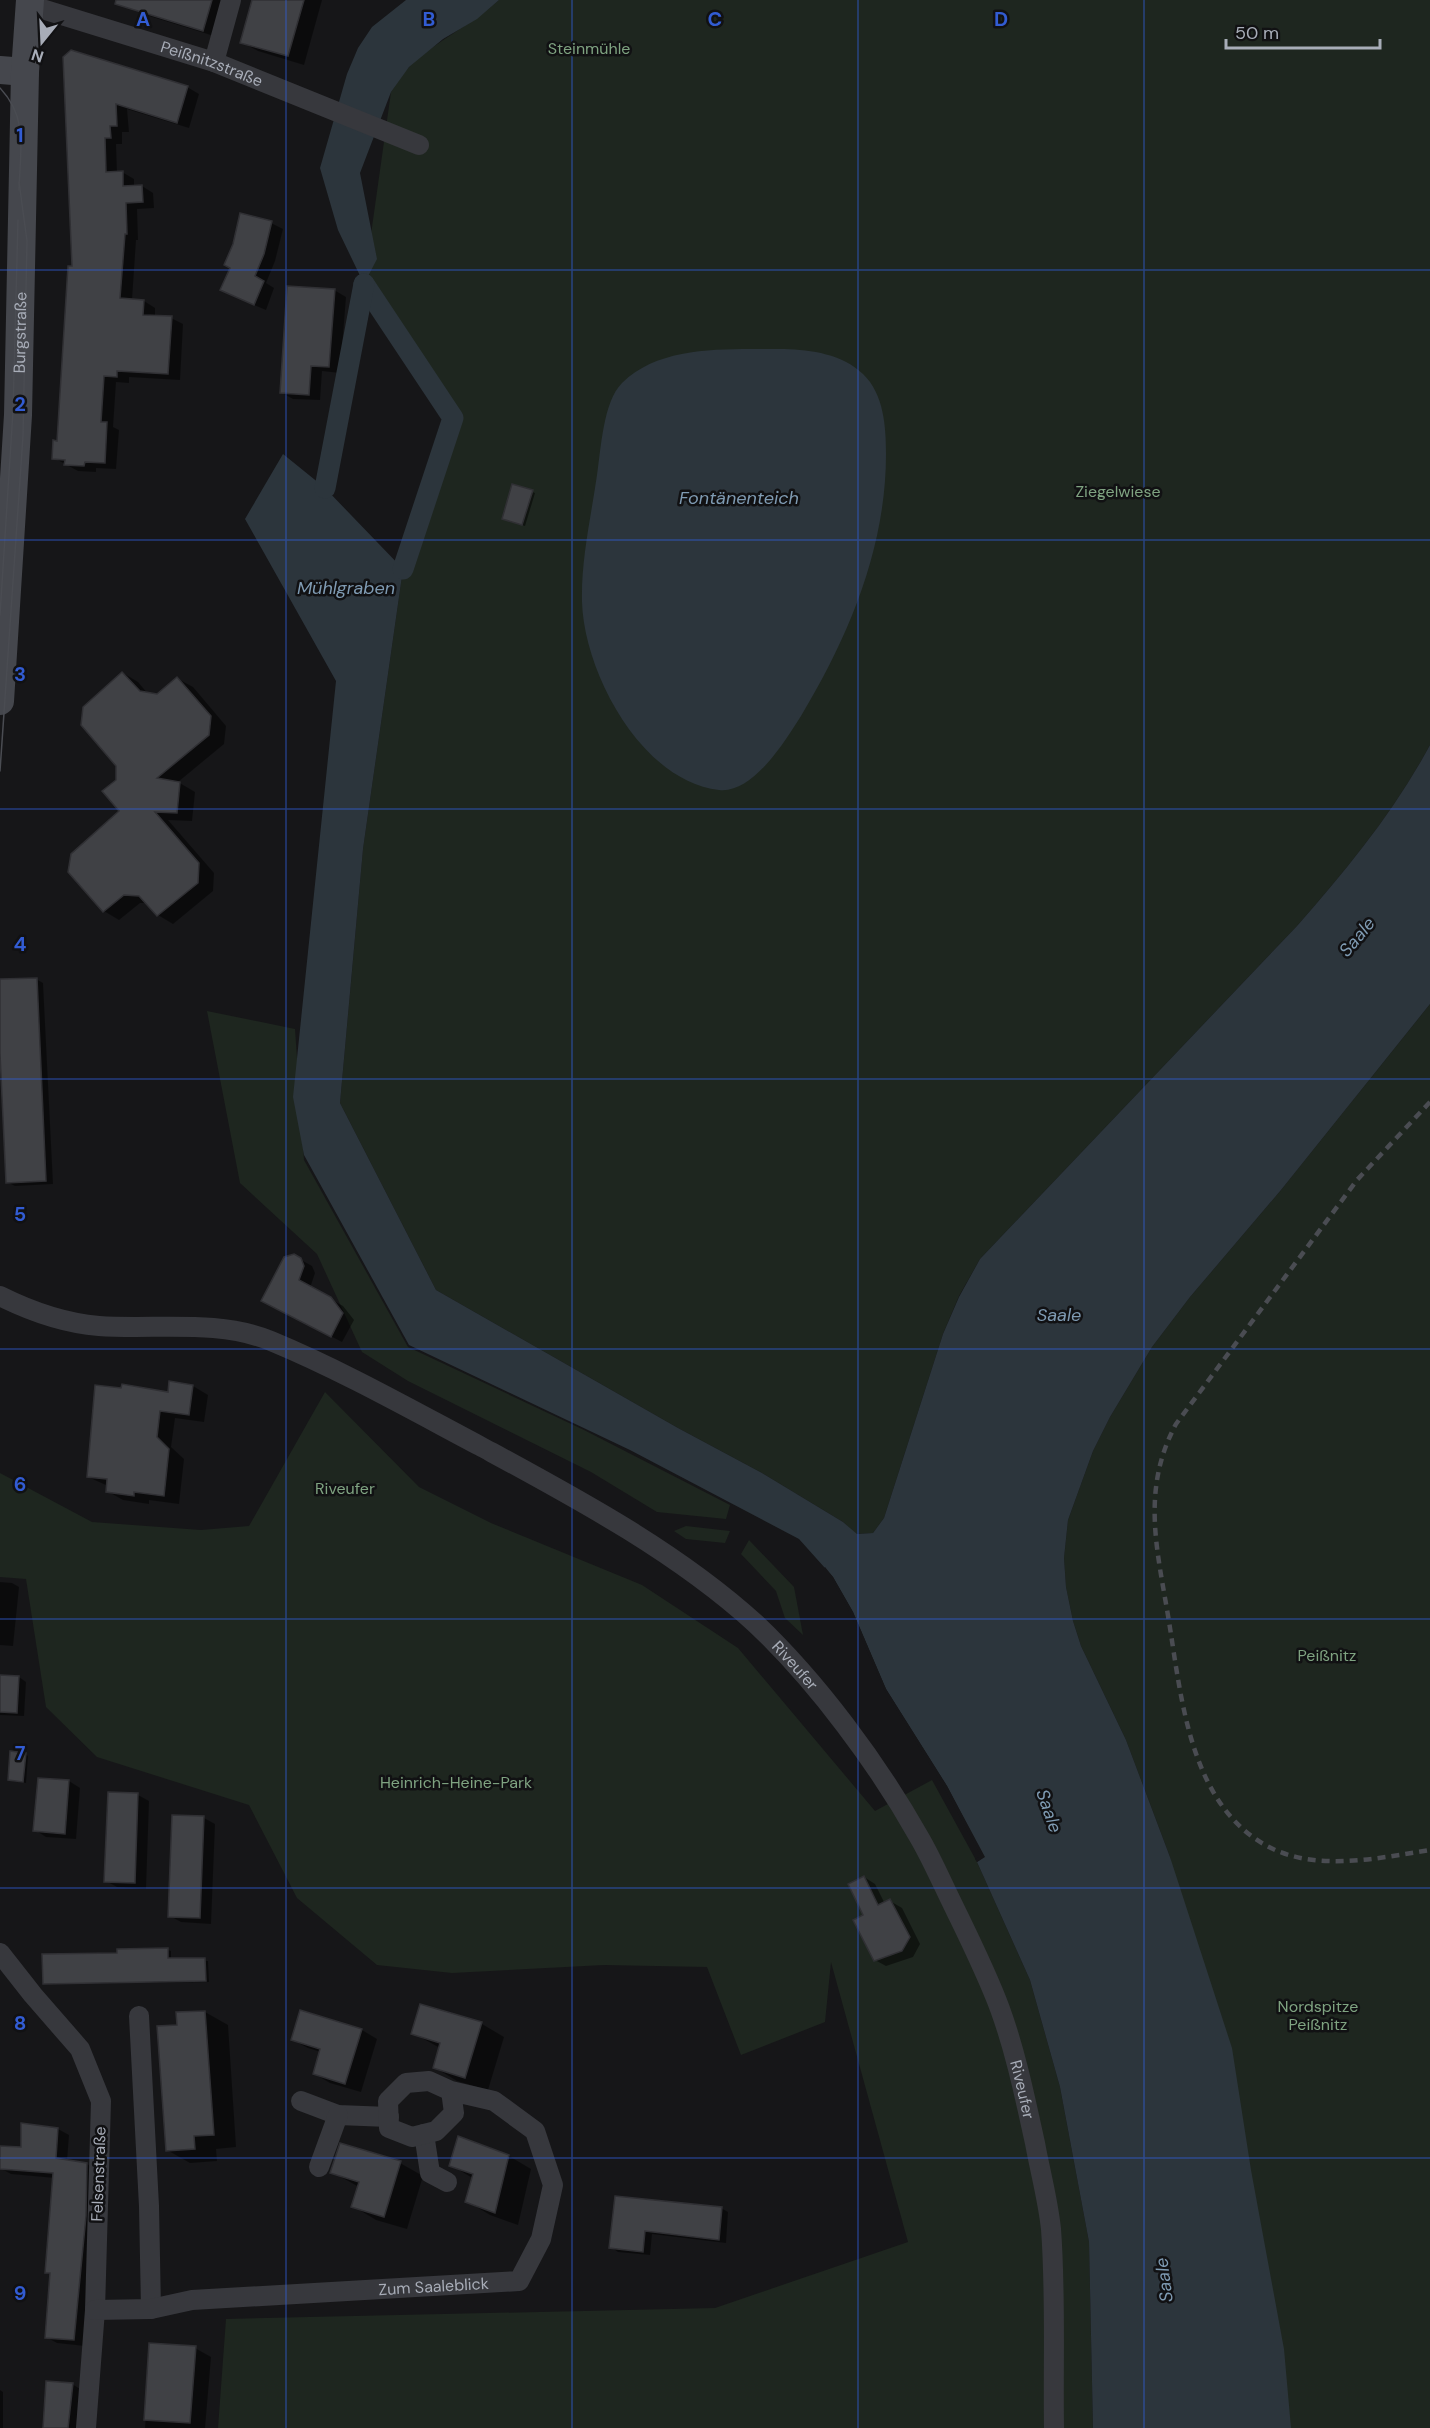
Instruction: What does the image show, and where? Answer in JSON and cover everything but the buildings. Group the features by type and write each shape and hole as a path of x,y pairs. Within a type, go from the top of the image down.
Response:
{"street":[{"path":"214,62 231,0"},
{"name":"Peißnitzstraße","path":"29,2 214,62 419,145"},
{"name":"Burgstraße","path":"0,701 3,613 18,416 12,71 29,2"},
{"name":"Riveufer","path":"0,1296 46,1317 71,1323 98,1326 227,1329 271,1341 398,1402 571,1495 633,1532 716,1591 754,1622 790,1659 879,1771 920,1839 975,1949 1000,2010 1021,2074 1050,2225 1054,2428"},
{"name":"Felsenstraße","path":"0,1953 80,2049 101,2102 95,2310 86,2428"},
{"path":"140,2016 149,2206 151,2309"},
{"name":"Zum Saaleblick","path":"95,2310 151,2309 192,2300 519,2281 541,2240 553,2185 536,2131 494,2101 451,2091 429,2081 406,2083 388,2101 389,2116"},
{"path":"301,2101 338,2115 389,2116 389,2128 412,2137 436,2131 454,2113 451,2091"},
{"path":"319,2167 338,2115"},
{"path":"424,2134 430,2173 447,2182"}],"green space":[{"name":"Ziegelwiese","path":"499,0 1430,0 1430,745 1401,794 1369,839 1297,926 980,1259 959,1296 943,1334 884,1518 873,1533 856,1534 843,1522 762,1473 678,1428 436,1290 340,1103 363,849 403,569 453,418 364,284 391,92 405,71 421,56"},
{"path":"1430,1004 1430,2428 1258,2428 1170,1857 1126,1740 1081,1646 1073,1621 1066,1587 1064,1558 1068,1520 1093,1451 1110,1417 1152,1347 1190,1297 1281,1190"},
{"path":"207,1011 295,1029 304,1160 408,1347 584,1430 730,1505 726,1519 657,1512 591,1472 408,1381 362,1352 317,1254 240,1183"},
{"name":"Heinrich-Heine-Park","path":"325,1392 419,1487 491,1523 642,1585 738,1648 875,1811 932,1780 977,1862 1030,1980 1060,2087 1089,2242 1093,2428 218,2428 226,2319 715,2308 908,2242 831,1962 825,2022 741,2055 707,1967 604,1965 452,1973 377,1965 297,1898 249,1805 97,1757 46,1707 26,1579 0,1577 0,1473 92,1522 201,1530 249,1526"},
{"path":"686,1526 730,1531 725,1543 686,1539 674,1531"},
{"path":"749,1540 794,1587 803,1635 785,1618 776,1591 741,1554"}],"water":[{"path":"406,0 499,0 477,19 443,39 409,67 391,92 360,173 377,259 364,284 338,230 320,168 347,74 358,48 372,27"},
{"name":"Fontänenteich","path":"784,349 826,354 846,362 863,374 875,391 880,401 886,444 884,489 879,523 872,557 849,623 835,655 801,716 777,751 756,775 732,789 719,790 691,782 665,767 642,745 622,719 606,690 593,660 585,630 582,586 587,538 604,426 611,402 622,383 639,370 657,361 678,355 699,351"},
{"name":"Saale","path":"283,454 325,488 403,569 363,849 340,1103 436,1290 678,1428 762,1473 843,1522 857,1534 873,1533 884,1518 943,1334 959,1297 980,1259 1297,926 1369,839 1401,794 1430,745 1430,1004 1281,1190 1190,1297 1152,1347 1110,1417 1093,1451 1068,1520 1064,1558 1066,1587 1081,1646 1126,1740 1170,1857 1232,2048 1251,2170 1284,2349 1291,2428 1093,2428 1089,2242 1060,2087 1030,1980 977,1862 984,1857 947,1786 886,1689 853,1612 833,1577 799,1539 630,1450 409,1345 304,1155 293,1097 336,681 245,519"}],"pier":[{"path":"825,1567 853,1612 886,1689 947,1786 985,1857 977,1862 975,1859 981,1856 944,1788 884,1690 850,1613 831,1578 823,1569"}],"waterway":[{"name":"Mühlgraben","path":"364,284 453,418 403,569"},
{"name":"Mühlgraben","path":"325,488 364,284"}],"tram line":[{"path":"0,88 15,111 19,123 21,136 19,190"},
{"path":"0,771 23,436 27,241 19,182"},
{"path":"0,615 13,411 18,220"}],"railway":[{"path":"1430,1102 1357,1180 1176,1424 1158,1475 1155,1500 1157,1550 1186,1720 1207,1780 1223,1807 1243,1829 1269,1847 1288,1855 1307,1859 1348,1861 1430,1850"}],"park label":[{"name":"Steinmühle","path":"589,48"},
{"name":"Peißnitz","path":"1327,1655"},
{"name":"Nordspitze Peißnitz","path":"1318,2015"}]}
